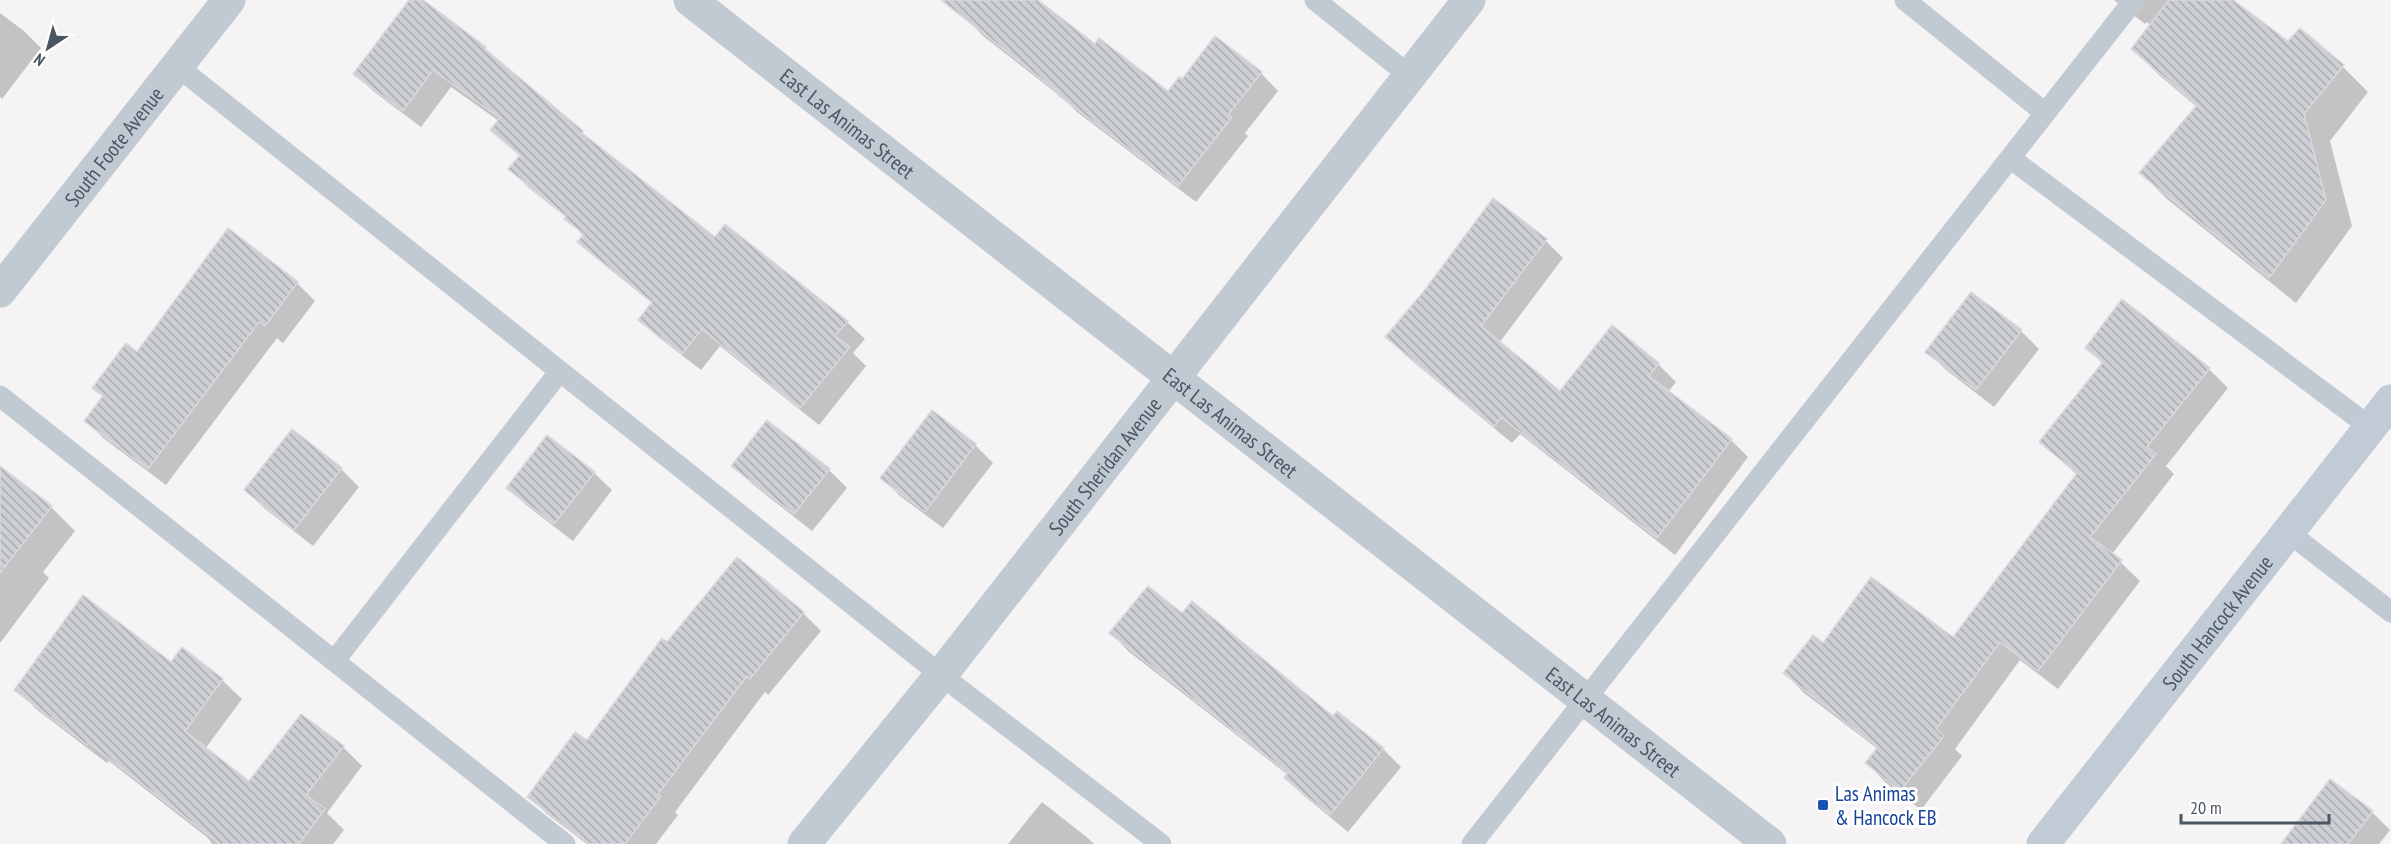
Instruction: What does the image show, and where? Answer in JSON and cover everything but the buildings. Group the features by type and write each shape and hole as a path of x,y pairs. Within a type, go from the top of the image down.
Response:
{"main road":[{"name":"South Hancock Avenue","path":"2043,844 2391,401"}],"street":[{"name":"South Foote Avenue","path":"0,291 229,0"},
{"name":"East Las Animas Street","path":"690,0 1770,844"},
{"name":"South Sheridan Avenue","path":"804,844 941,675 1469,0"}],"lane":[{"path":"1316,0 1410,76"},
{"path":"1905,0 2045,113"},
{"path":"1472,844 2134,0"},
{"path":"177,66 941,675 1161,844"},
{"path":"2010,158 2370,428"},
{"path":"335,660 560,370"},
{"path":"0,396 565,844"},
{"path":"2288,532 2391,612"}],"place":[{"name":"Las Animas & Hancock EB","path":"1823,805"}]}
